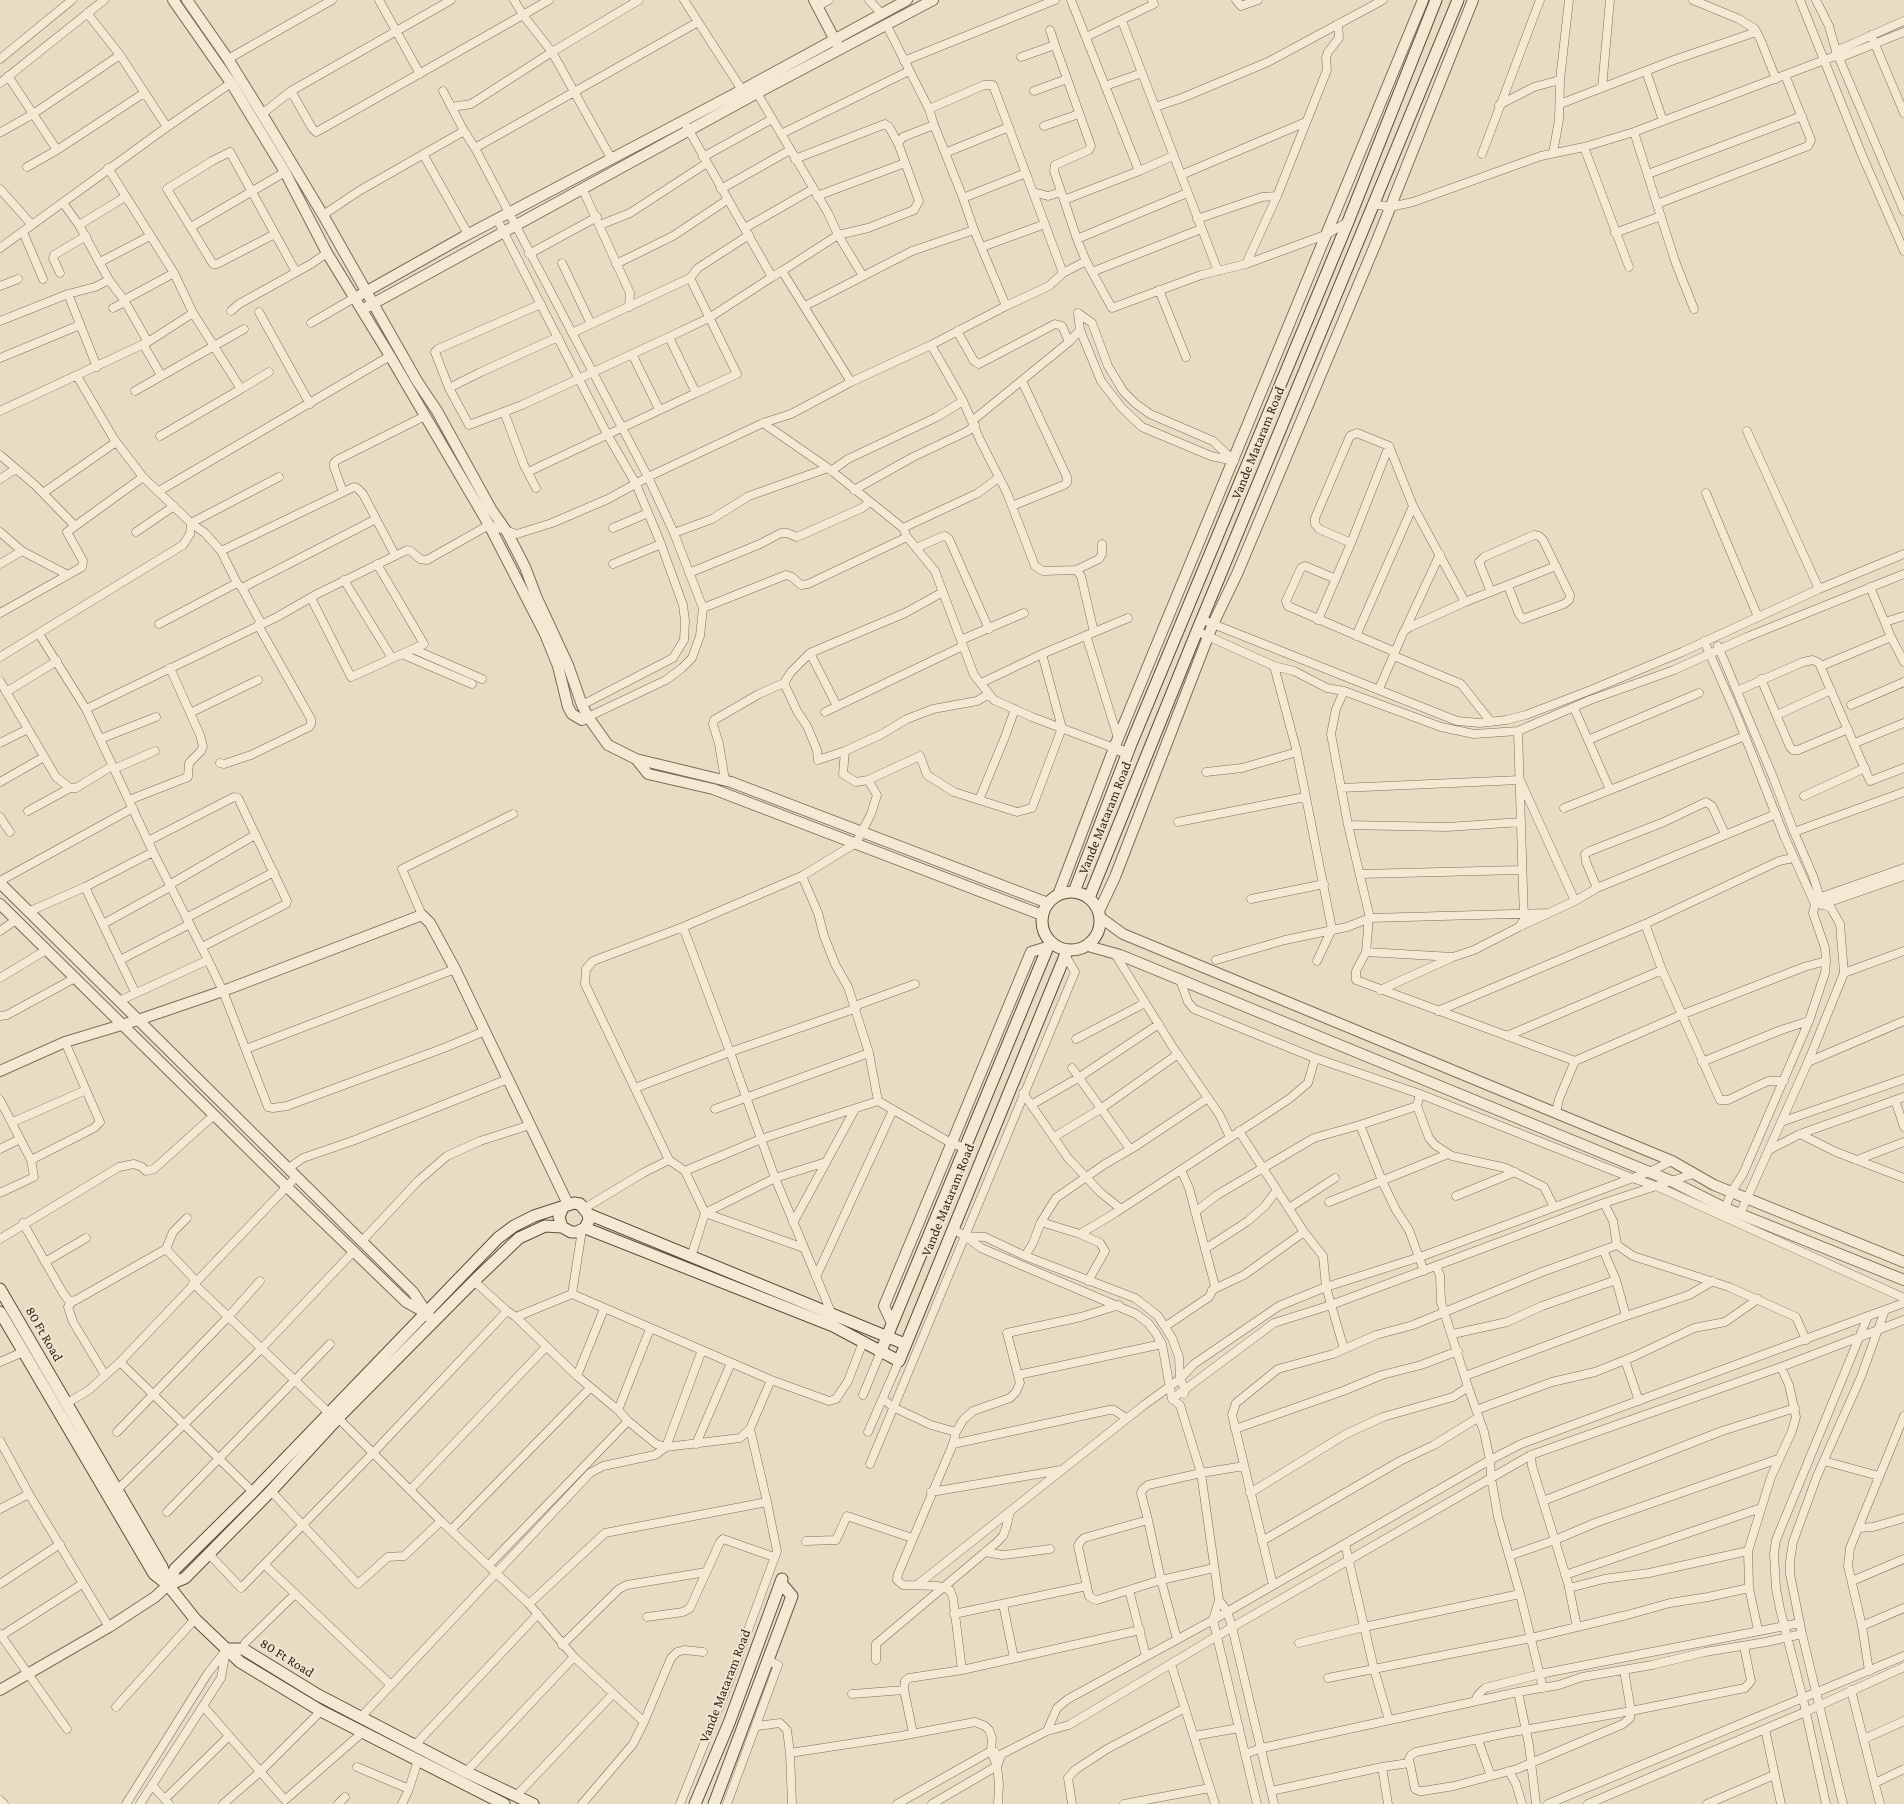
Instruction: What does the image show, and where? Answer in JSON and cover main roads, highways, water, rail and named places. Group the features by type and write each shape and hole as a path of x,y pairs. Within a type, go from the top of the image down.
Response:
{"main road":[{"name":"Vande Mataram Road","path":"1074,892 1127,753 1348,222 1436,0"},
{"name":"Vande Mataram Road","path":"1089,898 1197,631 1207,622 1373,204 1458,0"},
{"path":"1074,892 1089,898 1100,915 1098,934 1088,946 1066,953 1049,944 1044,934 1042,915 1048,903 1058,895 1074,892"},
{"name":"Vande Mataram Road","path":"1049,944 881,1351 899,1361 1066,953"},
{"path":"168,1585 175,1569 333,1416 430,1318 498,1238 514,1226 534,1216 565,1206 580,1204 587,1211 691,1257 831,1312 905,1344"},
{"path":"562,1227 559,1217 565,1206"},
{"path":"583,1229 588,1220 587,1211"},
{"path":"430,1318 474,1281 519,1238 545,1226 562,1227 571,1232 583,1229 833,1326 881,1351"},
{"name":"80 Ft Road","path":"0,1289 162,1567 168,1585"},
{"name":"80 Ft Road","path":"0,1312 154,1574 168,1585"},
{"path":"168,1585 185,1578 209,1554 270,1491 333,1416"},
{"name":"Vande Mataram Road","path":"695,1804 782,1581 792,1596 714,1804"},
{"path":"168,1585 195,1618 227,1649"},
{"name":"80 Ft Road","path":"227,1649 243,1649 318,1695 466,1772 534,1804"},
{"name":"80 Ft Road","path":"227,1649 240,1662 321,1710 504,1804"}]}
